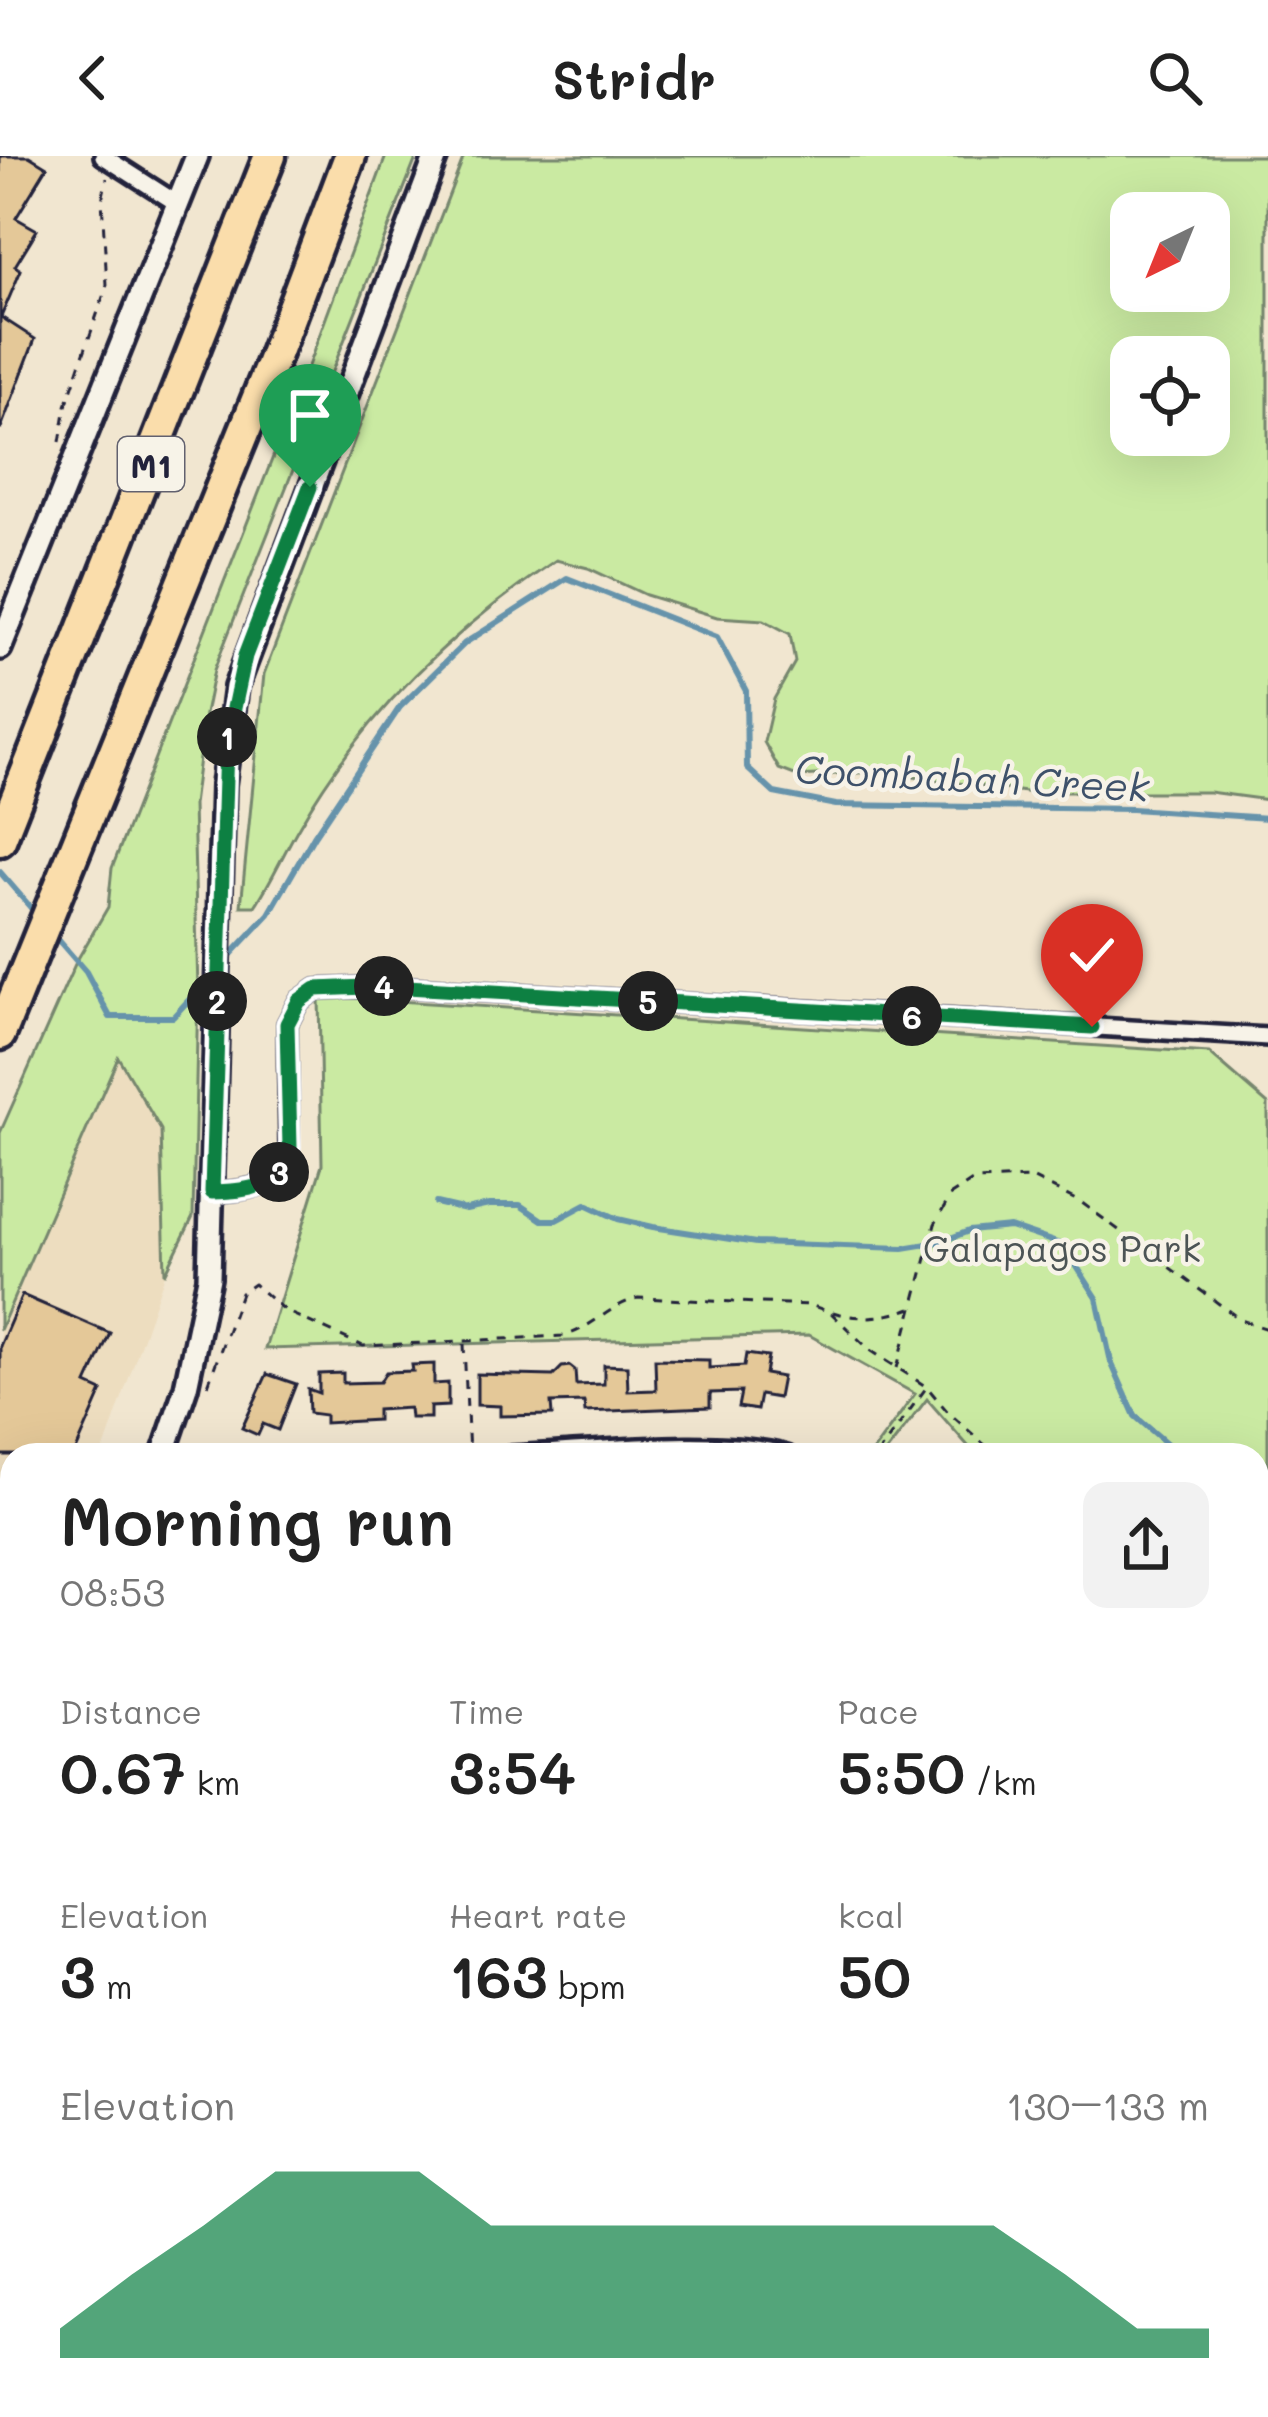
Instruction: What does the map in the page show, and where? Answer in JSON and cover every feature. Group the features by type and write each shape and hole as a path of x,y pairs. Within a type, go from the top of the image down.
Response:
{"highway":[{"name":"M1","path":"0,840 270,156"},
{"name":"M1","path":"0,1034 271,368 350,156"}],"street":[{"path":"103,156 178,204"},
{"path":"0,648 197,156"},
{"path":"167,1443 186,1387 208,1278 226,746 245,656 436,156"},
{"path":"212,1192 263,1186 285,1163 290,1147 287,1024 299,1001 316,989 390,986 1268,1037"}],"path":[{"path":"59,442 66,406 107,285 102,200 108,176"},
{"path":"897,1370 935,1224 951,1195 974,1180 1031,1178 1082,1203 1241,1320 1268,1329"},
{"path":"186,1387 206,1389 241,1293 254,1284 285,1311 363,1346 563,1336 638,1298 810,1305 861,1318 913,1308"},
{"path":"830,1312 870,1350 927,1387 983,1443"},
{"path":"464,1342 468,1443"},
{"path":"886,1443 927,1387"}],"shaded area":[{"path":"119,1056 161,1129 165,1274 106,1443 0,1443 0,1330"}],"green space":[{"path":"386,156 417,156 214,670 204,719 193,805 198,990 193,1217 165,1274 161,1130 118,1057 0,1330 0,1133 76,962 108,907 112,868"},
{"path":"464,156 1268,156 1268,800 1209,792 1025,792 876,772 797,776 779,769 764,742 774,699 795,662 790,634 764,620 717,617 646,595 588,568 556,560 481,615 381,711 325,785 255,906 241,906 264,674"},
{"name":"Galapagos Park","path":"319,996 1209,1053 1268,1104 1268,1443 966,1443 927,1399 893,1443 879,1443 915,1394 809,1335 265,1349 322,1165"}],"building":[{"path":"0,156 29,156 47,167 16,218 37,230 15,266 21,270 1,317 35,339 1,428 0,428"},
{"path":"22,1295 110,1333 87,1384 102,1391 79,1443 0,1443 0,1346"},
{"path":"746,1354 768,1357 765,1374 782,1377 778,1398 760,1395 757,1410 738,1407 741,1392 710,1393 710,1407 585,1412 584,1402 551,1403 552,1415 500,1416 500,1406 477,1405 477,1374 553,1376 570,1366 576,1385 604,1384 604,1365 627,1366 628,1391 656,1390 655,1359 709,1360 709,1368 744,1366"},
{"path":"434,1364 434,1384 448,1383 448,1406 430,1407 430,1418 410,1418 409,1408 377,1410 377,1420 325,1423 325,1415 309,1413 308,1389 319,1393 319,1374 343,1373 343,1383 380,1382 386,1372"},
{"path":"267,1374 296,1384 278,1430 263,1424 258,1435 242,1428"}],"waterway":[{"name":"Coombabah Creek","path":"225,961 269,914 314,836 400,707 465,643 567,578 717,637 746,691 747,768 774,793 836,805 1132,809 1268,818"},
{"name":"Coombabah Creek","path":"0,872 38,916"},
{"name":"Coombabah Creek","path":"54,935 86,972 110,1017 173,1017 212,975"},
{"path":"436,1203 466,1210 520,1205 542,1220 556,1220 586,1204 618,1219 756,1243 903,1248 969,1231 1010,1227 1063,1245 1097,1298 1111,1362 1135,1416 1166,1443"}],"route":[{"path":"310,487 245,656 226,746 212,1192 263,1186 285,1163 290,1147 287,1024 299,1001 316,989 390,986 1092,1027"}]}
